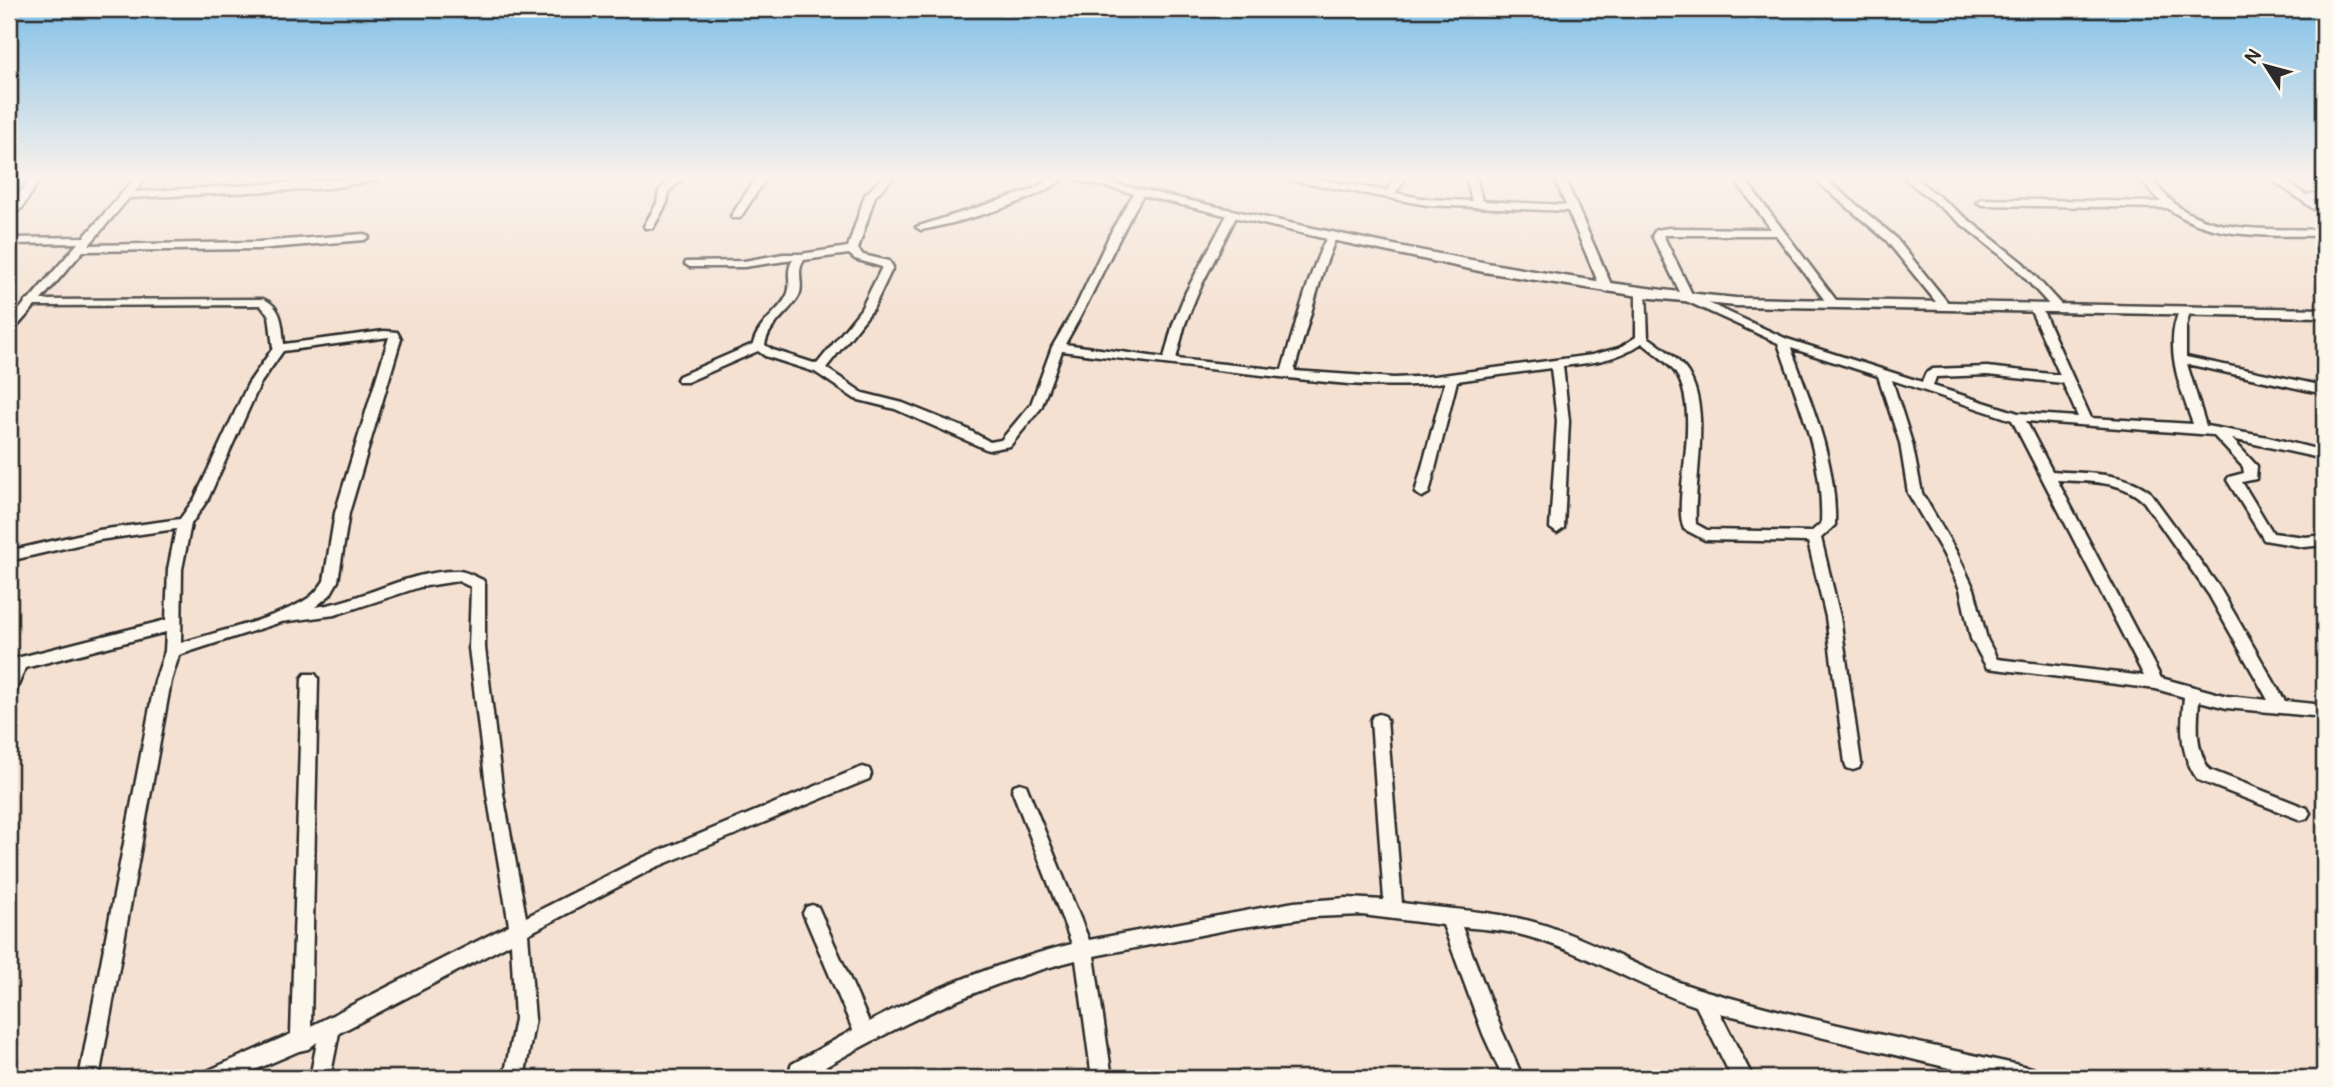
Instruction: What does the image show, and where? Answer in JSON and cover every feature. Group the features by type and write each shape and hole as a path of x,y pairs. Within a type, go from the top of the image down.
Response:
{"street":[{"path":"9,329 29,303 99,228"},
{"path":"852,250 859,228"},
{"path":"759,346 769,353 819,369 859,396 899,406 960,431 988,446 999,445 1005,443 1037,405 1058,347 1082,306 1118,228"},
{"path":"1169,362 1177,341 1180,322 1196,282 1225,228"},
{"path":"1299,228 1507,274 1688,299 2036,309 2324,313"},
{"path":"1581,228 1607,289"},
{"path":"1778,228 1833,304"},
{"path":"1877,228 1890,239 1945,306"},
{"path":"1972,228 2019,265 2059,309"},
{"path":"2229,228 2324,233"},
{"path":"1781,232 1660,232 1657,236 1688,299 1783,341 2017,417 2200,429 2268,441 2324,455"},
{"path":"1287,374 1315,279 1332,235"},
{"path":"79,248 279,244 364,237"},
{"path":"9,241 88,240"},
{"path":"690,264 744,264 852,250"},
{"path":"819,369 854,329 874,299 888,267 885,262 859,257 852,250"},
{"path":"759,346 761,335 794,293 794,266 801,257"},
{"path":"1642,293 1642,338"},
{"path":"29,303 263,302 275,314 279,348 254,384 201,499 184,523 175,569 173,650 163,681 89,1078"},
{"path":"2036,309 2087,422"},
{"path":"2184,311 2177,341 2179,359 2200,429"},
{"path":"173,650 281,617 315,601 331,581 342,513 395,339 393,334 384,334 279,348"},
{"path":"1058,347 1169,362 1394,382 1452,377 1613,355 1642,338"},
{"path":"1642,338 1684,376 1692,398 1689,526 1705,535 1814,537 1826,528 1830,502 1819,451 1783,341"},
{"path":"683,379 759,346"},
{"path":"2179,359 2324,390"},
{"path":"1557,528 1563,421 1558,363"},
{"path":"1927,387 1933,373 1987,371 2068,380"},
{"path":"1884,374 1906,443 1915,493 1950,553 1967,589 1979,639 1992,664 2156,683 2227,702 2324,711"},
{"path":"1422,493 1452,377"},
{"path":"2017,417 2156,683"},
{"path":"2217,432 2250,466 2251,476 2234,480 2269,537 2305,542 2324,540"},
{"path":"2048,475 2120,482 2136,488 2150,500 2199,566 2244,636 2279,705"},
{"path":"9,556 99,535 184,523"},
{"path":"1814,537 1833,617 1853,763"},
{"path":"281,617 335,610 419,582 459,576 478,584 478,662 495,794 519,930 526,1019 514,1078"},
{"path":"9,689 14,665 174,624"},
{"path":"301,1042 310,678"},
{"path":"2192,694 2189,735 2197,767 2204,775 2301,813"},
{"path":"1378,720 1394,907"},
{"path":"214,1078 301,1042 648,863 863,774"},
{"path":"1020,790 1084,950 1102,1078"},
{"path":"799,1071 864,1032 943,995 1023,966 1084,950 1283,912 1334,907 1394,907 1449,918 1499,922 1532,930 1572,943 1631,972 1702,999 2032,1078"},
{"path":"811,912 864,1032"},
{"path":"1449,918 1493,1034 1513,1078"},
{"path":"1702,999 1743,1078"},
{"path":"320,1078 330,1027"}]}
